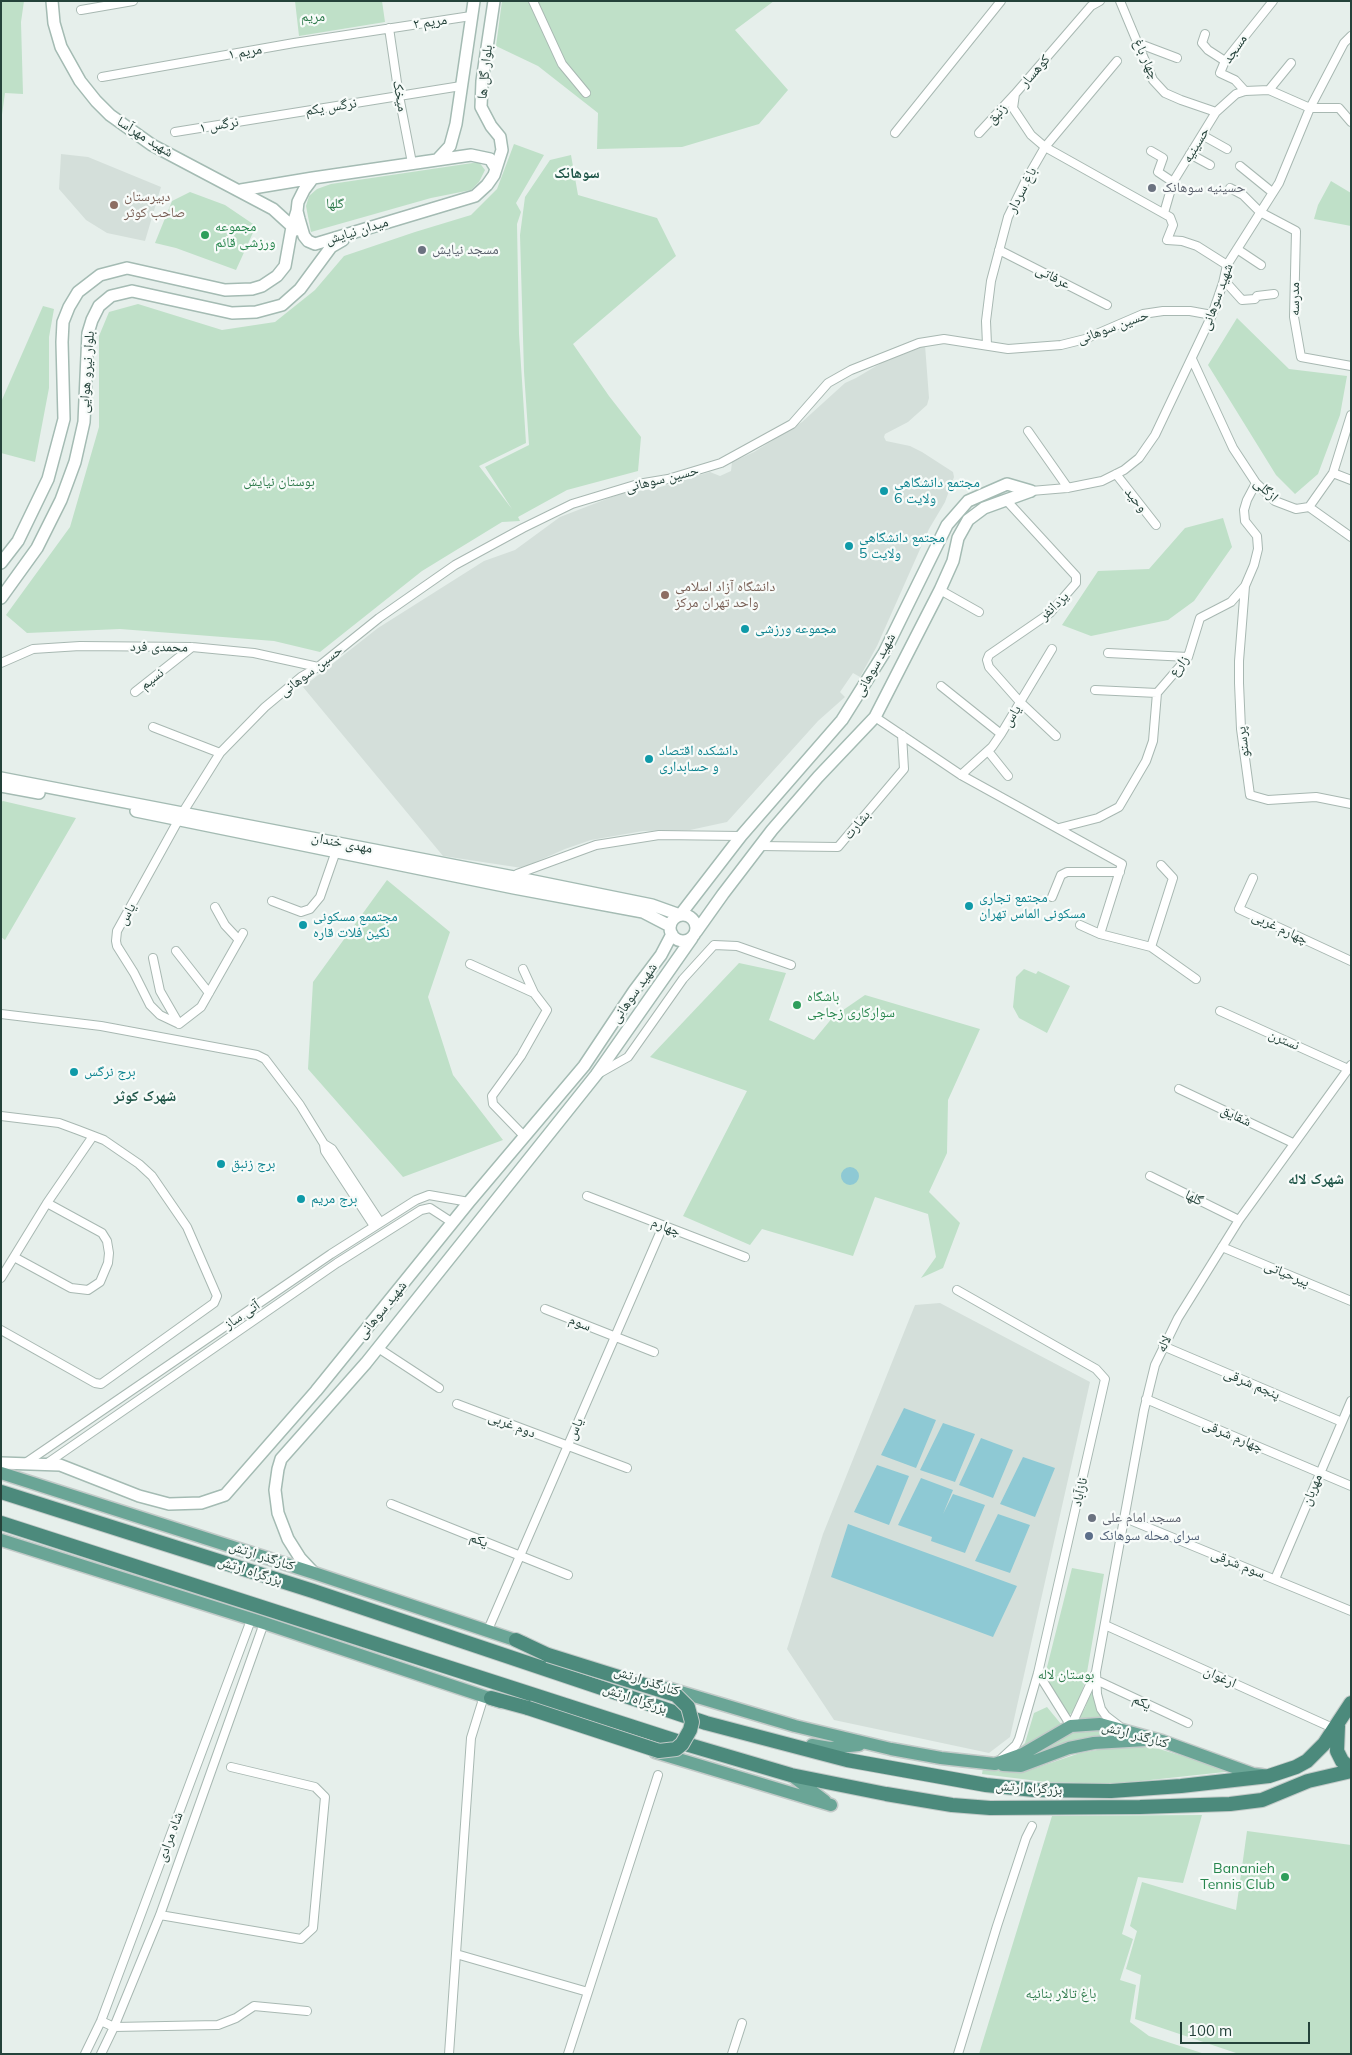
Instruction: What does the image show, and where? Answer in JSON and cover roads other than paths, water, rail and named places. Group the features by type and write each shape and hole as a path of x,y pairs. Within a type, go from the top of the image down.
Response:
{"highway":[{"name":"بزرگراه ارتش","path":"1,1492 304,1588 706,1724 766,1740 893,1769 986,1785 1034,1790 1111,1790 1181,1786 1269,1776"},
{"name":"بزرگراه ارتش","path":"1,1523 689,1745 792,1775 925,1801 1000,1808 1230,1804 1262,1800 1327,1775 1351,1770"},
{"path":"488,1697 528,1708 659,1751 668,1752 676,1749 682,1744 690,1730 692,1722 688,1707 676,1695 548,1655 516,1640"},
{"path":"1278,1794 1269,1776 1296,1767 1307,1761 1324,1744 1351,1703"},
{"path":"1336,1726 1338,1751 1342,1761 1351,1770"}],"main road":[{"name":"شهید مهرآسا","path":"52,1 54,23 61,47 80,81 96,101 123,125 152,145 241,190 273,209 304,236"},
{"name":"بلوار گل ها","path":"437,160 450,146 456,124 474,1"},
{"name":"بلوار گل ها","path":"494,1 482,81 481,107 491,126 500,137 502,150 495,167"},
{"path":"241,190 412,163 476,156 490,160 495,167"},
{"name":"میدان نیایش","path":"297,211 304,236 308,241 315,244 476,196 494,175 495,167"},
{"path":"297,211 298,202 313,178"},
{"name":"بلوار نیرو هوایی","path":"1,563 18,541 48,479 64,419 63,322 69,306 78,292 100,275 128,268 226,290 262,286 278,276 285,266 297,211"},
{"name":"بلوار نیرو هوایی","path":"1,598 37,548 61,500 75,462 84,422 88,333 92,320 100,306 110,296 132,291 232,313 256,312 282,305 300,288 331,247 358,230"},
{"name":"شهید سوهانی","path":"680,915 741,836 842,720 884,653 903,611 947,525 968,501 1007,484 1031,491"},
{"name":"شهید سوهانی","path":"314,1573 300,1558 283,1527 276,1505 276,1481 281,1459 378,1348 596,1075 759,846 797,800 875,717 940,590 953,561 958,538 968,520 984,508 1031,491"},
{"name":"مهدی خندان","path":"1,778 336,851 514,888 643,912 671,930"},
{"name":"مهدی خندان","path":"1,786 181,816 645,904 680,915"},
{"path":"680,915 688,916 695,920 694,935 681,941 671,930 673,919 680,915"},
{"name":"شهید سوهانی","path":"1,1463 46,1464 66,1467 154,1501 183,1504 209,1501 231,1490 316,1391 469,1202 584,1066 634,991 661,955 671,930"},
{"path":"584,1066 596,1075"},
{"path":"316,1391 329,1405"},
{"name":"کنارگذر ارتش","path":"1,1473 314,1573 486,1632 742,1711 869,1744 942,1758 995,1764 1023,1754 1071,1726 1100,1724 1162,1741 1253,1774 1269,1776"},
{"path":"1,1540 791,1794 831,1805 792,1775"},
{"path":"210,1591 315,1640"},
{"path":"766,1740 830,1748 869,1744"},
{"path":"995,1764 1021,1766 1070,1748 1094,1743 1130,1740 1162,1741"},
{"path":"791,1794 838,1785"}],"street":[{"path":"81,10 133,1"},
{"path":"533,1 562,64 586,93"},
{"path":"895,133 1001,1"},
{"name":"کوهسار","path":"1045,147 1032,135 1013,108 1015,94 1091,6 1100,1"},
{"name":"چهار باغ","path":"1120,1 1154,80 1166,93 1216,112"},
{"name":"مسجد","path":"1246,91 1235,80 1220,73 1225,61 1273,1"},
{"name":"مریم ۲","path":"389,28 471,16"},
{"name":"مریم ۱","path":"102,77 389,28"},
{"name":"میخک","path":"389,28 399,96 412,163"},
{"path":"1205,34 1202,43 1208,50 1225,61"},
{"name":"شهید سوهانی","path":"1031,491 1068,488 1102,481 1124,470 1139,458 1155,435 1192,360 1212,315 1227,265 1279,183 1310,108 1344,43 1351,36"},
{"path":"1140,44 1177,58"},
{"name":"باغ سردار","path":"987,345 987,313 991,281 1008,217 1045,147 1117,61"},
{"path":"1269,90 1291,63"},
{"name":"نرگس یکم","path":"263,118 461,86"},
{"path":"1246,91 1269,90 1310,108 1339,108 1351,122"},
{"name":"حسینیه","path":"1164,213 1173,182 1216,112 1236,94 1246,91"},
{"name":"زنبق","path":"979,133 1015,94"},
{"name":"نرگس ۱","path":"175,132 263,118"},
{"path":"1202,135 1228,149"},
{"path":"1045,147 1170,217 1173,225 1167,240 1182,241 1197,246 1227,265"},
{"path":"1151,151 1163,158 1158,172 1173,182"},
{"path":"1190,154 1210,165"},
{"path":"1240,166 1272,192"},
{"path":"1230,188 1243,195 1260,212"},
{"name":"مدرسه","path":"1260,212 1296,231 1294,317 1301,358 1351,366"},
{"path":"1237,249 1261,266"},
{"name":"عرفاتی","path":"999,250 1107,305"},
{"path":"1224,280 1242,300 1274,294"},
{"name":"حسین سوهانی","path":"181,816 220,752 265,707 301,677 318,667 379,618 455,565 572,504 638,484 668,480 721,463 792,424 828,383 851,370 897,350 919,343 944,339 1008,349 1060,345 1085,339 1143,314 1163,311 1190,311 1212,315"},
{"name":"ازگلی","path":"1192,360 1233,448 1256,483 1275,501 1296,509 1309,507"},
{"path":"1351,415 1333,473 1309,507 1351,537"},
{"path":"1028,431 1068,488"},
{"path":"1333,473 1351,480"},
{"name":"وحید","path":"1116,474 1156,526"},
{"name":"زارع","path":"1157,693 1188,657 1200,618 1232,602 1245,586 1258,549 1257,536 1245,521 1244,510 1256,483"},
{"name":"یزدانفر","path":"1007,500 1076,576 1076,583 1050,614 989,655 987,660 989,666 1020,702"},
{"name":"پرستو","path":"1245,586 1239,682 1241,729 1250,796 1268,800 1316,797 1351,804"},
{"path":"940,590 978,612"},
{"name":"محمدی فرد","path":"1,663 33,648 80,646 192,647 254,653 318,667"},
{"name":"نسیم","path":"135,692 192,647"},
{"name":"یاس","path":"960,775 988,751 1001,734 1052,648"},
{"path":"1108,653 1188,657"},
{"path":"941,686 1001,734"},
{"path":"1059,828 1098,818 1119,807 1146,761 1153,741 1157,693 1095,690"},
{"path":"1020,702 1056,736"},
{"path":"875,717 960,775 1122,864 1100,934"},
{"path":"153,727 220,752"},
{"name":"بشارت","path":"759,846 838,847 904,769 902,735"},
{"path":"988,751 1008,776"},
{"name":"یاس","path":"179,1024 160,1015 150,1005 116,941 117,932 181,816"},
{"path":"517,874 596,845 659,835 741,836"},
{"path":"272,901 302,912 310,909 320,897 336,851"},
{"path":"1151,947 1173,878 1161,865"},
{"path":"1052,897 1061,875 1067,872 1120,872"},
{"name":"چهارم غربی","path":"1253,878 1239,909 1351,961"},
{"path":"153,958 160,991 179,1024 201,1007 241,936 225,925 214,907"},
{"path":"1080,925 1100,934 1151,947 1196,979"},
{"path":"596,1075 628,1057 683,979 714,945 737,946 790,965"},
{"path":"176,951 210,993"},
{"path":"470,964 534,993"},
{"path":"523,969 534,993 543,1003 546,1013 521,1056 491,1100 524,1136"},
{"name":"نسترن","path":"1220,1011 1349,1067"},
{"path":"1,1014 101,1026 257,1055 265,1059 300,1105 324,1144 332,1148 377,1224"},
{"name":"لاله","path":"1127,1730 1113,1722 1101,1709 1097,1694 1096,1676 1146,1399 1152,1375 1163,1346 1185,1305 1239,1220 1349,1067"},
{"name":"شقایق","path":"1179,1089 1293,1143"},
{"path":"1,1116 59,1123 104,1140 128,1155 152,1176 165,1192 186,1227 217,1296 214,1303 101,1384 95,1383 1,1330"},
{"path":"1,1278 47,1203 93,1136"},
{"name":"گلها","path":"1150,1176 1239,1220"},
{"name":"آتی ساز","path":"24,1464 331,1254 422,1197 429,1195 469,1202"},
{"name":"چهارم","path":"586,1196 745,1258"},
{"path":"14,1257 71,1288 88,1290 100,1282 108,1263 108,1241 102,1233 47,1203"},
{"name":"آتی ساز","path":"46,1464 337,1263 426,1208 430,1208 453,1223"},
{"name":"یاس","path":"486,1632 663,1226"},
{"name":"پیرحیاتی","path":"1222,1247 1351,1301"},
{"path":"331,1254 337,1263"},
{"name":"نازآباد","path":"957,1290 1096,1369 1105,1379 1038,1672 1019,1740 995,1764"},
{"name":"سوم","path":"545,1309 654,1352"},
{"name":"پنجم شرقی","path":"1163,1346 1342,1422"},
{"path":"378,1348 439,1388"},
{"name":"چهارم شرقی","path":"1146,1399 1351,1486"},
{"name":"مهربان","path":"1275,1579 1351,1401"},
{"name":"دوم غربی","path":"457,1404 627,1468"},
{"path":"57,1441 55,1446 58,1450 65,1451"},
{"name":"یکم","path":"391,1504 568,1575"},
{"name":"سوم شرقی","path":"1124,1518 1351,1611"},
{"name":"شاه مرادی","path":"85,2054 101,2021 251,1620"},
{"name":"شاه مرادی","path":"101,2054 160,1914 264,1623"},
{"name":"ارغوان","path":"1105,1625 1336,1726"},
{"path":"1038,1672 1071,1726"},
{"name":"لاله","path":"1071,1726 1096,1676"},
{"name":"یکم","path":"1096,1676 1188,1724"},
{"path":"449,2054 470,1738 488,1697"},
{"path":"160,1914 301,1939 313,1928 325,1797 316,1787 231,1767"},
{"path":"568,2054 658,1775"},
{"path":"958,2054 1000,1917 1026,1838 1032,1826"},
{"path":"456,1954 588,1992"},
{"path":"101,2021 114,2027 218,2025 236,2018 254,2006 307,2011"},
{"path":"732,2054 742,2023"}],"water":[{"path":"850,1167 856,1170 859,1176 856,1182 850,1185 844,1182 841,1176 844,1170"},
{"path":"904,1408 936,1420 916,1468 881,1455"},
{"path":"943,1423 975,1434 955,1482 920,1470"},
{"path":"981,1438 1013,1450 993,1498 959,1485"},
{"path":"1023,1457 1055,1468 1035,1517 1000,1504"},
{"path":"877,1465 909,1476 889,1525 854,1512"},
{"path":"921,1478 953,1490 943,1514 953,1494 985,1505 965,1553 931,1541 932,1537 898,1525"},
{"path":"998,1514 1030,1525 1010,1573 975,1561"},
{"path":"848,1524 1017,1586 993,1637 831,1577"}],"place":[{"name":"حسینیه سوهانک","path":"1152,188"},
{"name":"دبيرستان صاحب كوثر","path":"114,205"},
{"name":"مجموعه ورزشی قائم","path":"205,235"},
{"name":"مسجد نیایش","path":"422,250"},
{"name":"مجتمع دانشگاهی ولایت 6","path":"884,491"},
{"name":"مجتمع دانشگاهی ولایت 5","path":"849,546"},
{"name":"دانشگاه آزاد اسلامی واحد تهران مرکز","path":"665,595"},
{"name":"مجموعه ورزشی","path":"745,629"},
{"name":"دانشکده اقتصاد و حسابداری","path":"649,759"},
{"name":"مجتمع تجاری مسکونی الماس تهران","path":"969,906"},
{"name":"مجتممع مسکونی نگین فلات قاره","path":"303,925"},
{"name":"باشگاه سواركاری زجاجی","path":"797,1005"},
{"name":"برج نرگس","path":"74,1072"},
{"name":"برج زنبق","path":"221,1164"},
{"name":"برج مریم","path":"301,1199"},
{"name":"مسجد امام علی","path":"1092,1518"},
{"name":"سرای محله سوهانک","path":"1089,1536"},
{"name":"Bananieh Tennis Club","path":"1285,1877"}],"district":[{"name":"سوهانک","path":"577,173"},
{"name":"شهرک کوثر","path":"145,1096"},
{"name":"شهرک لاله","path":"1316,1179"}],"park label":[{"name":"مریم","path":"313,17"},
{"name":"بوستان نیایش","path":"279,482"},
{"name":"بوستان لاله","path":"1066,1675"},
{"name":"باغ تالار بنانیه","path":"1061,1994"}]}
